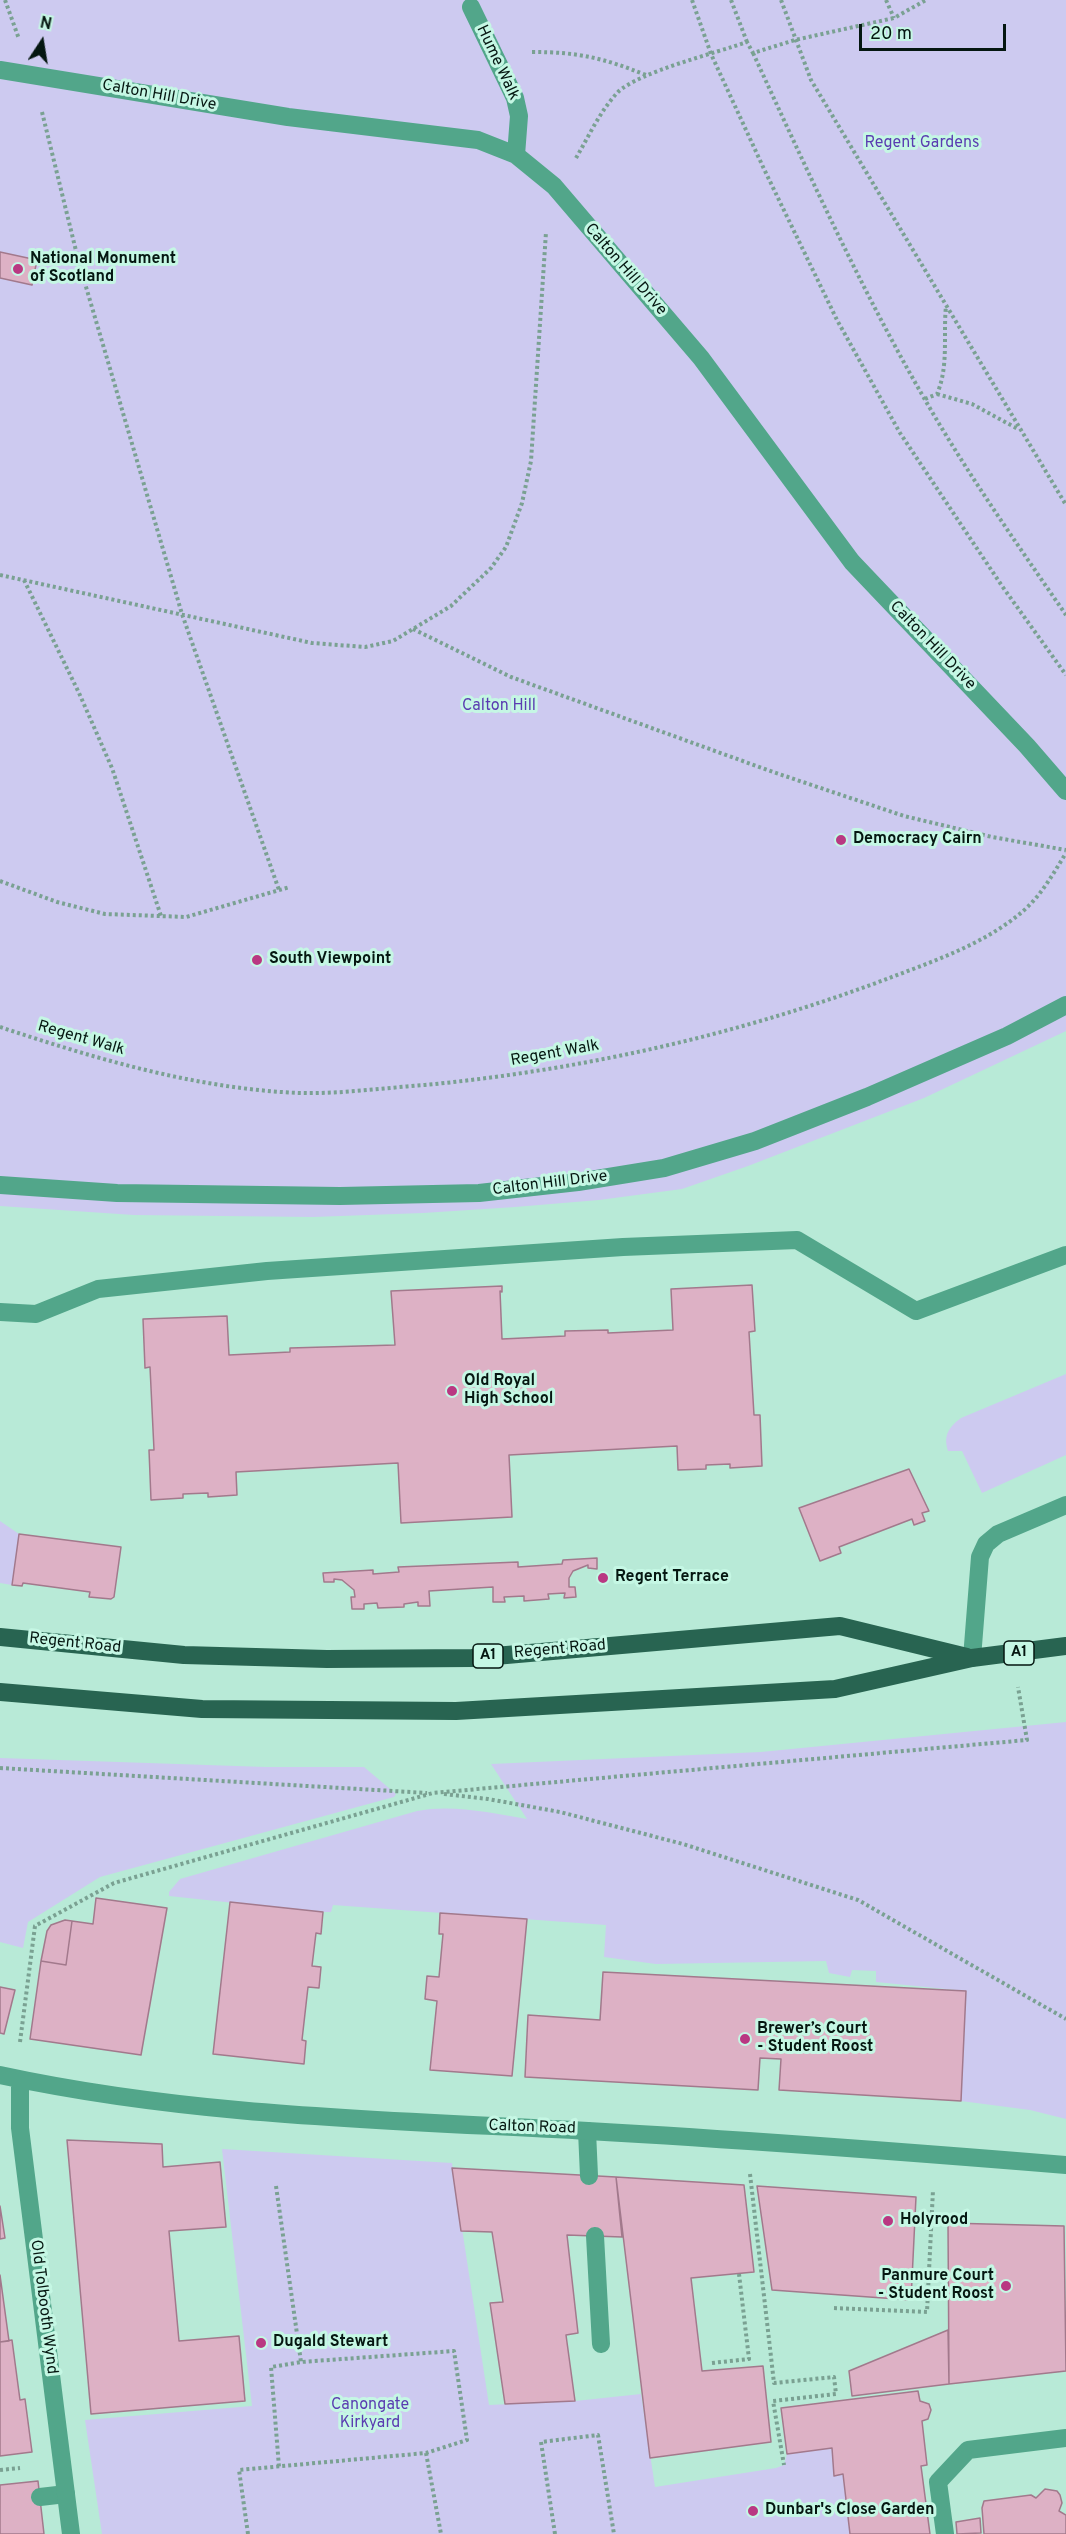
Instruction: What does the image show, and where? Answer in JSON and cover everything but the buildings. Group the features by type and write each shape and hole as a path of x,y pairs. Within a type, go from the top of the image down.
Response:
{"main road":[{"name":"Regent Road","path":"0,1637 184,1655 327,1659 461,1658 840,1626 972,1658"},
{"name":"Regent Road","path":"0,1692 202,1709 456,1711 835,1689 972,1658 1066,1646"}],"street":[{"name":"Hume Walk","path":"471,7 515,98 519,116 516,155"},
{"name":"Calton Hill Drive","path":"0,69 288,117 478,140 516,155 554,186 701,358 852,562 1027,746 1066,791"},
{"name":"Calton Hill Drive","path":"0,1185 117,1193 340,1196 456,1194 578,1182 664,1168 755,1141 867,1097 1007,1036 1066,1005"},
{"path":"0,1312 36,1314 98,1289 267,1271 623,1247 797,1240 916,1311 1066,1255"},
{"path":"972,1658 980,1557 986,1544 998,1534 1066,1504"},
{"name":"Calton Road","path":"0,2075 128,2097 312,2118 748,2141 1066,2165"},
{"name":"Old Tolbooth Wynd","path":"20,2079 20,2128 72,2534"},
{"path":"587,2131 589,2176"},
{"path":"595,2236 601,2344"},
{"path":"945,2534 938,2482 968,2450 1066,2438"},
{"path":"40,2497 66,2494"}],"path":[{"path":"692,0 711,54 837,320 900,433 1002,586 1066,675"},
{"path":"731,0 747,42 827,213 925,399 980,489 1066,615"},
{"path":"781,0 812,80 1066,505"},
{"path":"886,0 894,18"},
{"path":"753,53 795,40 894,18 926,0"},
{"path":"0,574 312,643 342,647 365,647 393,641 451,606 491,568 506,547 522,503 531,461 547,219 554,186 574,162 604,108 621,90 647,76 747,42"},
{"path":"495,58 531,52 572,52 612,62 647,76"},
{"path":"32,74 79,263 182,614 279,890"},
{"path":"937,394 945,360 946,305"},
{"path":"925,399 937,394 972,404 1020,430"},
{"path":"24,580 79,693 112,768 161,916"},
{"path":"413,629 511,676 773,772 904,816 1066,852"},
{"name":"Regent Walk","path":"0,1027 111,1060 182,1078 243,1089 301,1093 359,1091 476,1080 592,1061 696,1038 797,1010 917,967 981,939 1022,912 1043,890 1066,852"},
{"path":"0,881 57,902 105,914 186,917 290,887"},
{"path":"20,2038 35,1926 114,1883 433,1793 1027,1740 1012,1654"},
{"path":"0,1768 433,1793 488,1799 560,1812 683,1844 858,1900 1066,2019"},
{"path":"748,2141 774,2383 834,2377 835,2385 836,2394 773,2401 784,2465"},
{"path":"276,2186 301,2362"},
{"path":"834,2308 927,2312 932,2223"},
{"path":"712,2363 749,2359 739,2274"},
{"path":"248,2534 239,2470 279,2467 426,2453 467,2440 454,2351 301,2362 271,2367 279,2467"},
{"path":"555,2534 541,2442 598,2435 615,2534"},
{"path":"426,2453 441,2534"}],"green space":[{"name":"Calton Hill","path":"0,0 1066,0 1066,1031 924,1098 682,1189 599,1200 515,1207 313,1217 134,1215 0,1206"},
{"path":"1066,1374 1066,1455 982,1493 962,1451 948,1451 946,1440 950,1428 961,1418"},
{"path":"0,1521 19,1534 12,1585 0,1583"},
{"path":"1066,1722 1066,2119 1030,2110 961,2101 966,1991 876,1982 876,1971 852,1970 850,1977 829,1973 826,1961 656,1964 604,1957 606,1925 333,1905 331,1912 319,1912 169,1896 169,1892 180,1879 417,1811 458,1809 527,1819 491,1764 761,1752"},
{"path":"0,1758 266,1767 364,1767 396,1794 394,1797 100,1877 28,1922 23,1948 0,1942"},
{"name":"Canongate Kirkyard","path":"222,2149 452,2163 489,2405 575,2401 641,2394 655,2487 776,2468 784,2465 787,2454 832,2448 834,2475 843,2474 850,2534 102,2534 85,2420 252,2406"}],"place":[{"name":"National Monument of Scotland","path":"18,269"},
{"name":"Democracy Cairn","path":"841,840"},
{"name":"South Viewpoint","path":"257,960"},
{"name":"Old Royal High School","path":"452,1391"},
{"name":"Regent Terrace","path":"603,1578"},
{"name":"Brewer’s Court - Student Roost","path":"745,2039"},
{"name":"Holyrood","path":"888,2221"},
{"name":"Panmure Court - Student Roost","path":"1006,2286"},
{"name":"Dugald Stewart","path":"261,2343"},
{"name":"Dunbar's Close Garden","path":"753,2511"}],"park label":[{"name":"Regent Gardens","path":"922,144"}]}
